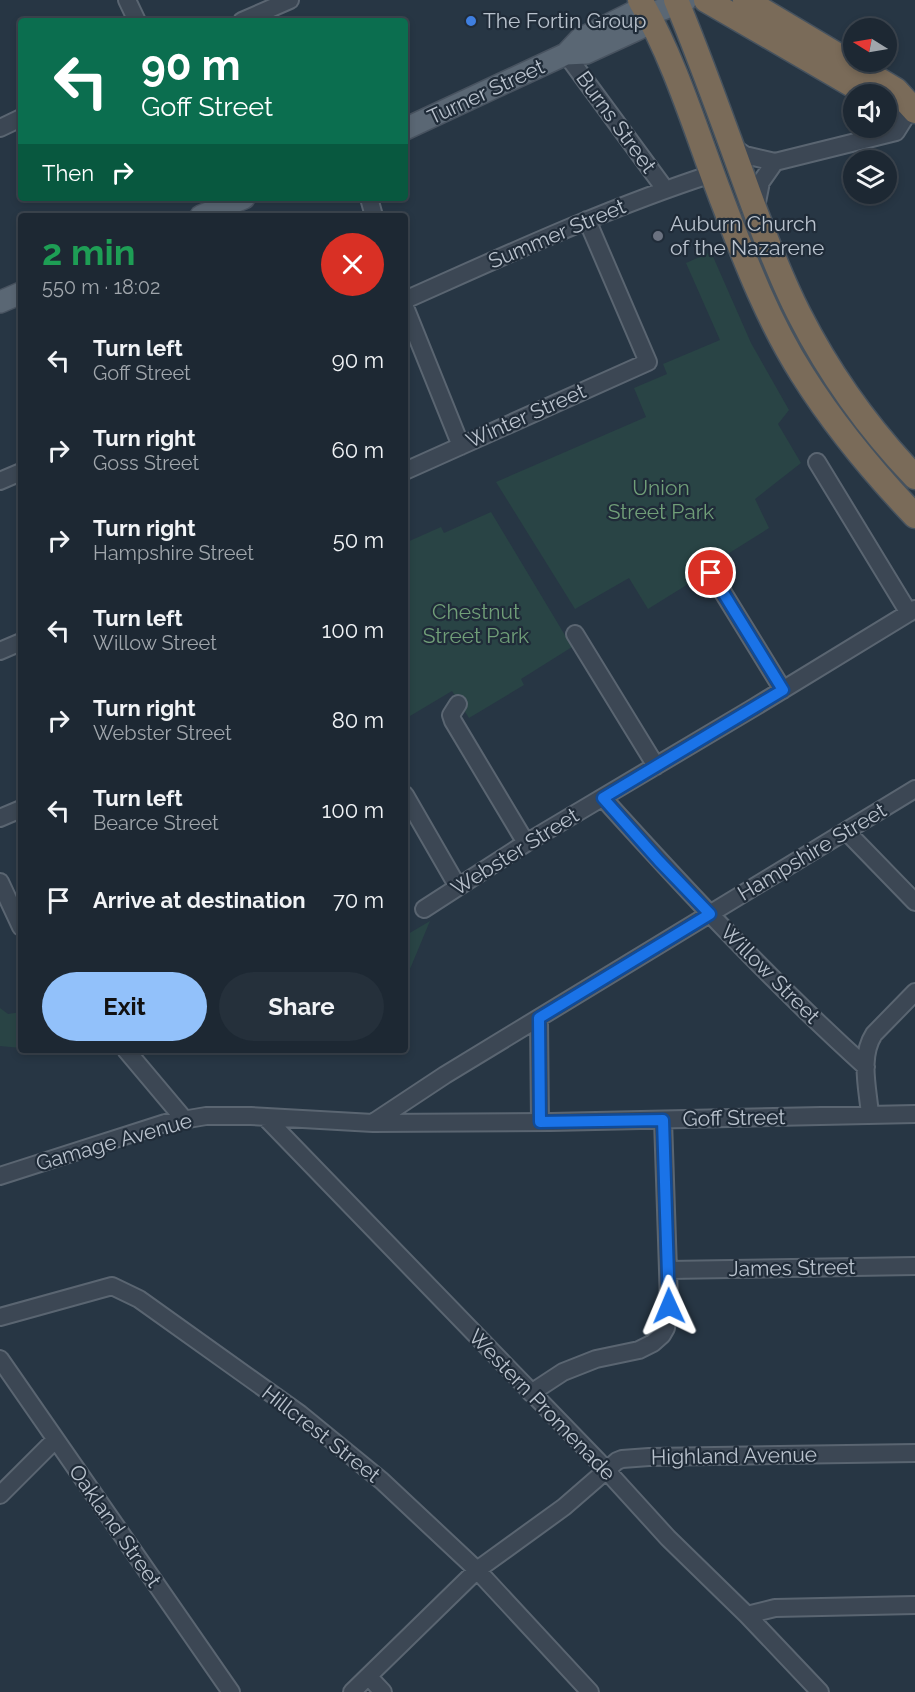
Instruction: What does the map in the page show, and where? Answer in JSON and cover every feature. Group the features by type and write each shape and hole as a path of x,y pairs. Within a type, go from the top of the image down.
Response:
{"highway":[{"path":"706,0 851,84"},
{"path":"745,0 896,90 913,110"},
{"path":"680,1 730,145 775,262 799,314 831,369 860,412 915,477"},
{"path":"644,7 662,43 750,270 776,326 801,372 831,418 874,471 915,515"},
{"path":"897,106 913,110"}],"main road":[{"name":"Turner Street","path":"408,128 566,54 586,53 642,27 644,7 680,1"},
{"path":"210,208 234,201"}],"street":[{"path":"128,0 135,18"},
{"path":"249,18 290,0"},
{"name":"Burns Street","path":"566,54 665,189"},
{"path":"730,145 745,155 775,162 897,132 913,110"},
{"path":"0,128 18,119"},
{"path":"755,210 761,182 775,162"},
{"name":"Summer Street","path":"408,299 587,220 665,189 712,174"},
{"name":"Winter Street","path":"408,470 648,362 587,220"},
{"path":"408,314 461,446"},
{"path":"817,462 912,611"},
{"path":"0,481 18,473"},
{"path":"711,573 783,690"},
{"name":"Webster Street","path":"424,909 526,843 912,611"},
{"path":"575,634 656,766"},
{"path":"0,651 18,643"},
{"path":"458,704 452,715 453,721 526,843"},
{"name":"Hampshire Street","path":"373,1123 445,1075 915,789"},
{"name":"Willow Street","path":"603,798 710,914 816,1022 866,1067"},
{"path":"408,800 458,887"},
{"path":"0,818 18,810"},
{"path":"846,831 915,902"},
{"path":"0,882 18,921"},
{"path":"870,1115 866,1067 867,1048 874,1034 915,992"},
{"path":"539,1018 540,1122"},
{"path":"129,1053 184,1119"},
{"name":"Goff Street","path":"373,1123 663,1120 915,1114"},
{"name":"Gamage Avenue","path":"0,1176 165,1123 184,1119 206,1116 265,1117 373,1123"},
{"name":"Western Promenade","path":"265,1117 714,1585 747,1615 820,1692"},
{"path":"531,1393 563,1372 596,1359 639,1350 653,1344 662,1335 668,1320 663,1120"},
{"name":"James Street","path":"668,1270 915,1266"},
{"name":"Hillcrest Street","path":"0,1317 112,1286 128,1293 300,1414 382,1481 477,1570 590,1692"},
{"name":"Oakland Street","path":"0,1359 231,1692"},
{"path":"0,1496 55,1440"},
{"name":"Highland Avenue","path":"352,1692 477,1570 564,1507 605,1470 622,1459 915,1453"},
{"path":"747,1615 775,1608 915,1605"},
{"path":"369,1677 383,1692"}],"green space":[{"name":"Union Street Park","path":"711,252 751,343 789,410 778,424 801,463 755,499 769,528 699,572 701,576 648,609 629,578 575,609 496,482 646,417 634,388 667,374 663,364 720,340 686,263"},
{"name":"Chestnut Street Park","path":"491,512 572,647 521,679 524,685 469,718 452,691 408,717 408,542 441,527 444,533"},
{"path":"430,921 408,974 408,934"},
{"path":"0,1008 8,1014 18,1012 18,1048 0,1046"}],"place":[{"name":"The Fortin Group","path":"471,21"},
{"name":"Auburn Church of the Nazarene","path":"658,236"}],"route":[{"path":"669,1306 663,1120 540,1122 539,1018 710,914 603,798 783,690 711,573"}]}
